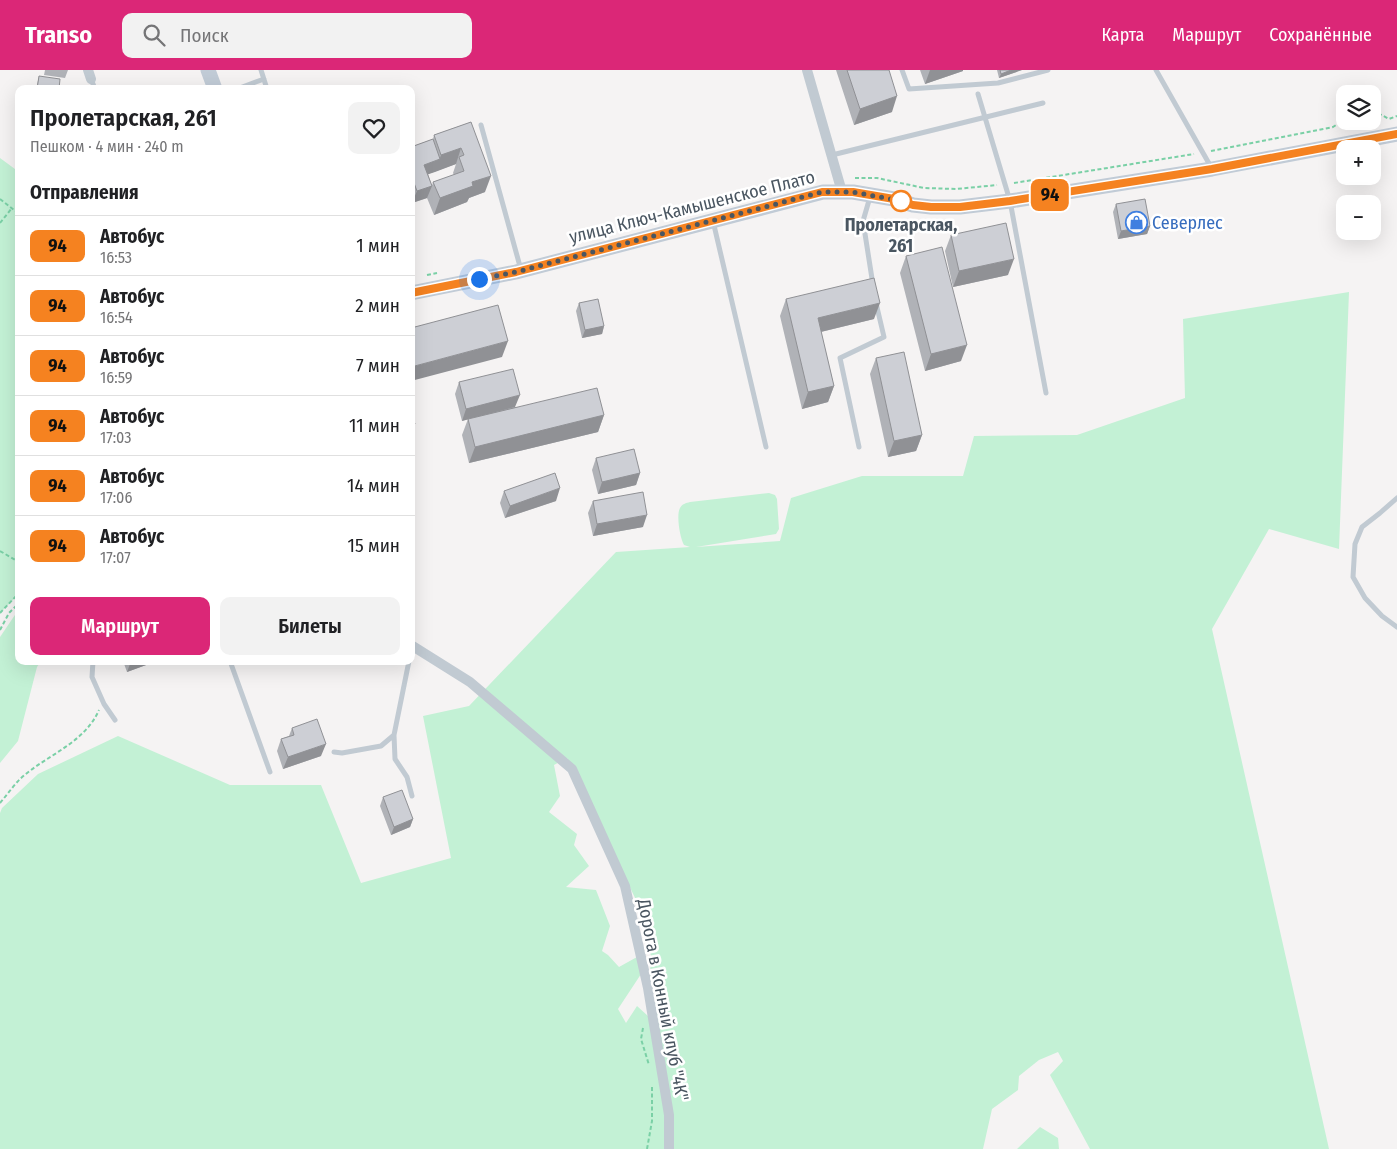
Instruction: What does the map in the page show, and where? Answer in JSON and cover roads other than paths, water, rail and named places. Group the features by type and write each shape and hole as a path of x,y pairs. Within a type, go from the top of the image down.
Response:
{"main road":[{"path":"208,70 214,85"},
{"name":"улица Ключ-Камышенское Плато","path":"415,292 522,270 822,192 871,194 913,205 960,207 1010,201 1212,169 1397,134"}],"street":[{"path":"807,70 842,192"},
{"name":"Дорога в Конный клуб \"4К\"","path":"415,650 470,682 572,769 625,886 648,988 669,1116 669,1149"}],"lane":[{"path":"261,70 266,85"},
{"path":"902,70 909,88 998,83 1048,70"},
{"path":"1156,70 1212,169"},
{"path":"248,85 264,79"},
{"path":"978,94 1010,201 1046,393"},
{"path":"832,155 1043,103"},
{"path":"481,125 522,270"},
{"path":"859,447 840,358 884,337 874,294 864,221 871,194"},
{"path":"713,221 766,447"},
{"path":"1397,498 1362,527 1354,544 1353,577 1365,598 1382,616 1397,627"},
{"path":"93,665 92,677 103,701 115,720"},
{"path":"231,665 270,772"},
{"path":"408,665 394,735 395,759 408,777 412,796"},
{"path":"334,752 342,753 381,746 394,735"}],"place":[{"name":"Пролетарская, 261","path":"901,201"},
{"name":"Северлес","path":"1136,223"}]}
